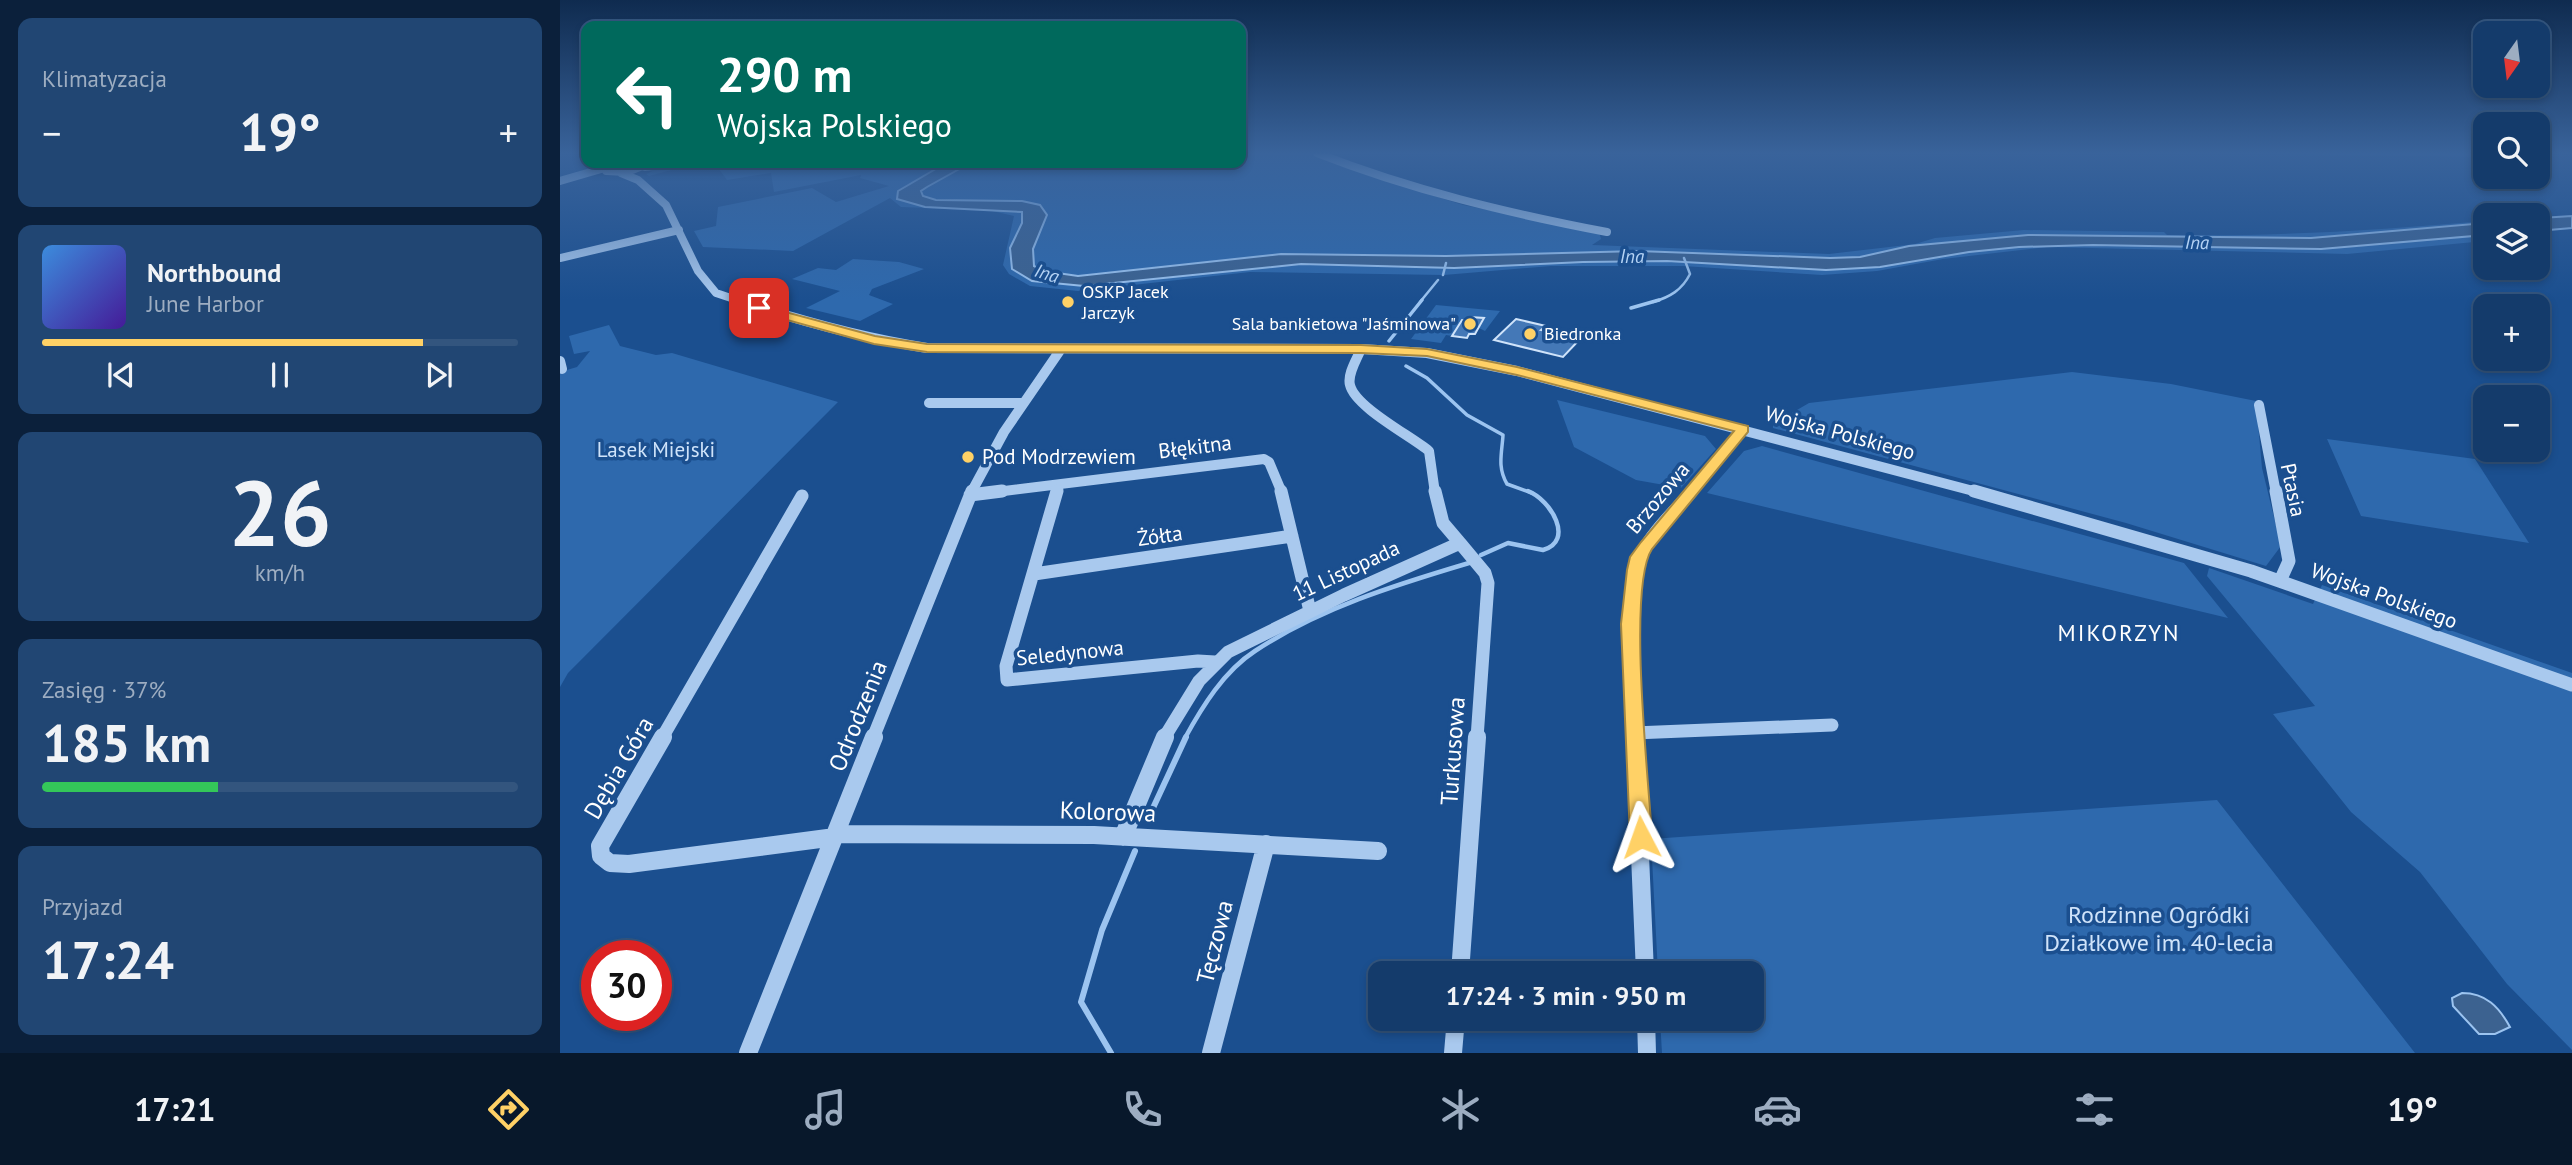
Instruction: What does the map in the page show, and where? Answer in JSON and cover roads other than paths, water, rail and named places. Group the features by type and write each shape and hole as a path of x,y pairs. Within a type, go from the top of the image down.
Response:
{"street":[{"name":"Wojska Polskiego","path":"663,202 707,285 718,294 845,333 905,346 1361,349 1413,351 1463,359 1743,429 2094,524 2280,581 2572,685"},
{"path":"1461,202 1606,232"},
{"path":"560,258 679,230"},
{"name":"Odrodzenia","path":"748,1053 970,495 988,459 1061,349"},
{"path":"1361,349 1350,388 1367,405 1429,451 1438,511 1443,523 1460,542"},
{"path":"929,403 1023,403"},
{"name":"Ptasia","path":"2259,405 2289,561 2280,581"},
{"name":"Brzozowa","path":"1644,961 1641,837 1630,624 1638,557 1743,429"},
{"name":"Błękitna","path":"970,495 1264,459 1279,484 1310,611"},
{"name":"Seledynowa","path":"1059,485 1006,666 1007,680 1198,661 1216,662"},
{"name":"Dębia Góra","path":"802,496 600,846 601,856 610,863 629,864 836,835"},
{"name":"Żółta","path":"1034,574 1292,536"},
{"name":"11 Listopada","path":"1123,837 1159,748 1190,696 1216,662 1239,646 1310,611 1460,542"},
{"name":"Turkusowa","path":"1460,542 1485,573 1488,583 1461,961"},
{"path":"1634,733 1832,725"},
{"name":"Kolorowa","path":"836,835 1123,837 1378,851"},
{"name":"Tęczowa","path":"1211,1053 1266,844"},
{"path":"1453,1053 1455,1031"},
{"path":"1646,1031 1647,1053"}],"water":[{"name":"Ina","path":"908,202 1027,202 1040,205 1047,215 1033,249 1034,266 1044,271 1078,276 1281,254 1446,256 1638,251 1830,258 1860,257 1909,246 2028,235 2311,238 2473,224 2473,236 2321,249 2093,245 2019,247 1969,252 1880,267 1826,270 1667,261 1454,268 1301,264 1084,286 1032,281 1012,269 1010,248 1022,223 1022,212 925,207"},
{"path":"2572,216 2572,228 2550,230 2550,217"},
{"path":"2462,993 2491,1002 2510,1027 2495,1034 2479,1034 2453,1006 2452,998"}],"waterway":[{"path":"1659,300 1675,292 1687,280 1690,274 1684,258"},
{"path":"1443,275 1446,263"},
{"path":"1420,302 1438,280"},
{"path":"1389,341 1422,300"},
{"path":"1631,308 1659,300"},
{"path":"1653,302 1659,300"},
{"path":"1406,366 1427,378 1467,415 1503,435 1501,466 1504,478 1507,484 1531,493"},
{"path":"1481,555 1508,543 1543,550 1552,545 1557,538 1556,520 1545,503 1531,493"},
{"path":"1185,738 1206,702 1224,679 1255,651 1332,610 1386,589 1469,563"},
{"path":"1153,808 1186,737"},
{"path":"1111,1053 1081,1002 1102,930 1135,851"}],"place":[{"name":"OSKP Jacek Jarczyk","path":"1068,302"},
{"name":"Sala bankietowa \"Jaśminowa\"","path":"1470,324"},
{"name":"Biedronka","path":"1530,334"},
{"name":"Pod Modrzewiem","path":"968,457"}],"district":[{"name":"MIKORZYN","path":"2119,633"}],"park label":[{"name":"Lasek Miejski","path":"656,450"},
{"name":"Rodzinne Ogródki Działkowe im. 40-lecia","path":"2159,929"}]}
